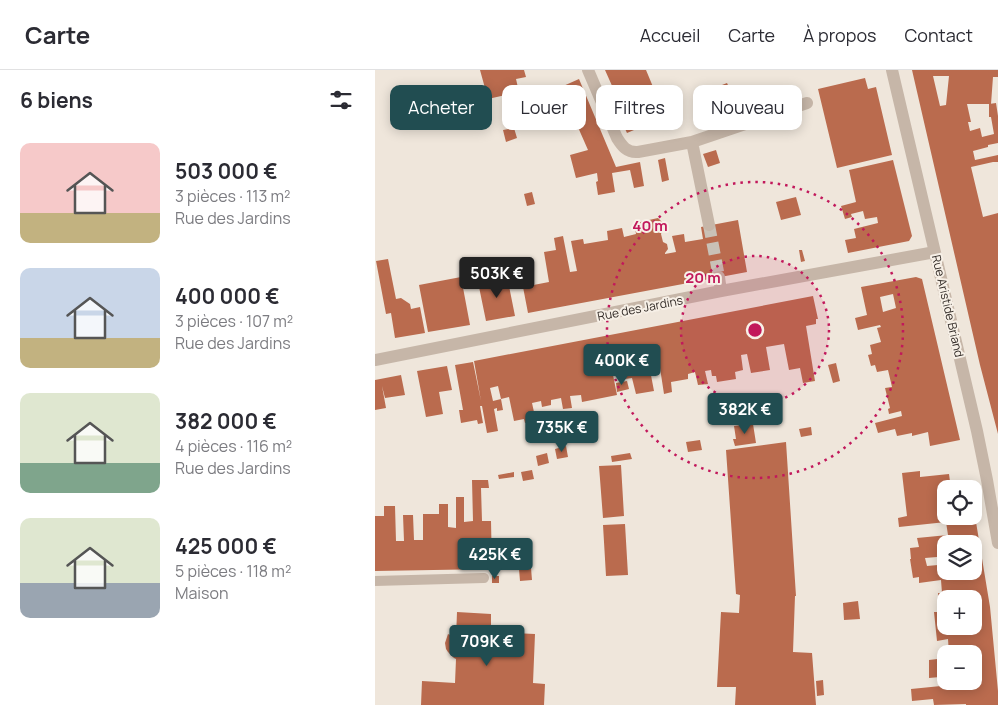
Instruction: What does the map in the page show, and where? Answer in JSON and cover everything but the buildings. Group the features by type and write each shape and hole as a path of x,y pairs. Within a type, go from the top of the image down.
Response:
{"street":[{"path":"588,70 617,138 623,147 634,152 692,142 807,103"},
{"name":"Rue Aristide Briand","path":"892,70 977,431 998,544"},
{"path":"692,142 709,225"},
{"name":"Rue des Jardins","path":"375,360 935,252"},
{"path":"719,277 721,292"}],"lane":[{"path":"375,581 483,578"}],"tunnel":[{"path":"709,225 719,277"}]}
